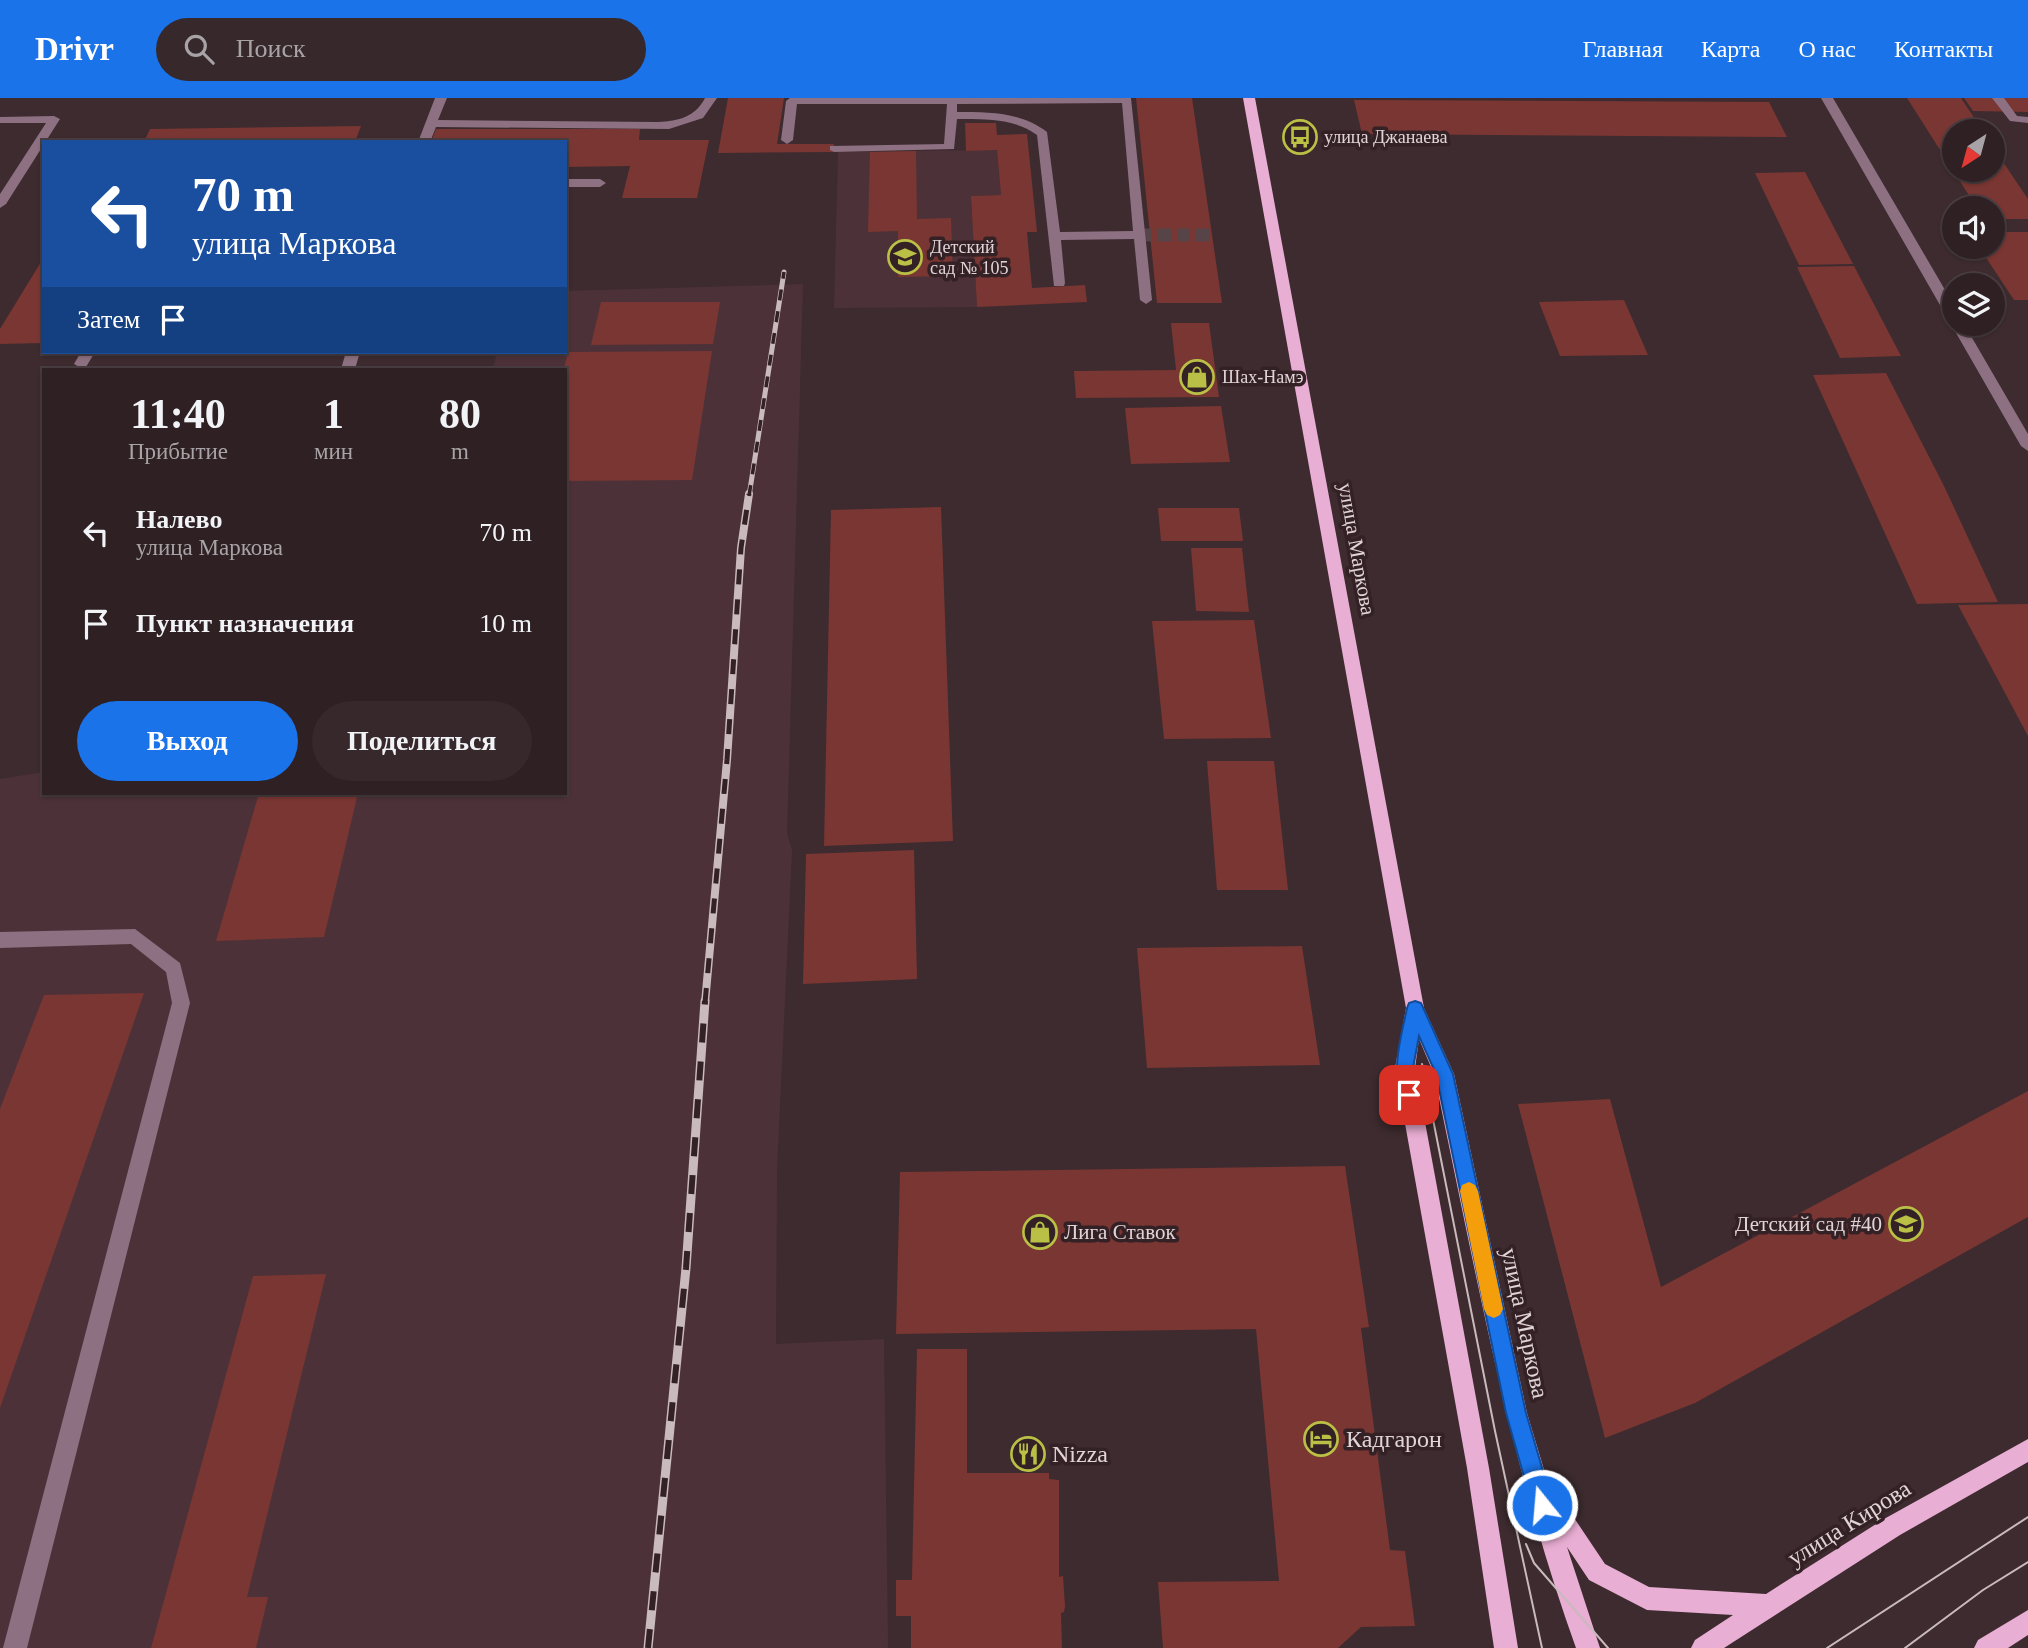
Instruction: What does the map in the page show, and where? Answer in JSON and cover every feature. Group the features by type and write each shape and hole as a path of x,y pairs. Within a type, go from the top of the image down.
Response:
{"main road":[{"name":"улица Маркова","path":"1249,98 1276,234 1415,1008 1444,1074 1516,1413 1534,1479 1588,1648"},
{"name":"улица Маркова","path":"1415,1008 1405,1068 1478,1468 1506,1648"},
{"name":"улица Кирова","path":"1703,1648 1892,1527 2028,1450"},
{"path":"1534,1479 1597,1572 1647,1598 1768,1606"},
{"path":"1986,1648 2028,1622"}],"street":[{"path":"425,140 441,98"},
{"path":"431,123 637,124 663,127 686,122 708,106 711,98"},
{"path":"1827,98 1942,297"},
{"path":"1998,98 2014,119 2028,120"},
{"path":"787,140 792,101 1127,100 1146,300"},
{"path":"834,148 950,147 952,101"},
{"path":"951,116 1005,118 1037,128 1044,134 1059,283"},
{"path":"0,120 54,119 0,204"},
{"path":"567,183 600,183"},
{"path":"1054,236 1139,234"},
{"path":"1964,336 2028,446"},
{"path":"0,940 135,936 174,968 181,1003 15,1648"}],"shaded area":[{"name":"Детский сад № 105","path":"997,150 1001,195 971,196 977,307 834,308 838,152"},
{"path":"803,284 787,833 792,850 777,1170 776,1344 884,1339 888,1648 0,1648 0,779 42,772 42,795 567,795 567,368 493,368 497,354 567,354 567,291"}],"building":[{"path":"728,98 784,98 777,144 834,144 833,152 718,153"},
{"path":"1136,98 1192,98 1222,303 1157,303"},
{"path":"1907,98 1961,98 1975,119 1942,119 1942,153"},
{"path":"1964,98 2028,98 2028,112 1973,111"},
{"path":"1354,100 1769,102 1787,137 1362,134"},
{"path":"965,123 996,123 997,135 1027,134 1037,232 1027,232 1032,288 1085,285 1087,302 977,307 971,196 1001,195 997,150 966,151"},
{"path":"361,126 356,140 145,140 150,129"},
{"path":"436,129 640,129 639,140 709,140 697,198 622,198 630,166 567,167 567,140 432,140"},
{"path":"916,151 917,219 951,218 953,276 898,277 898,231 868,232 870,152"},
{"path":"2006,166 2028,199 2028,219 2005,219 2005,196 1969,196 1960,182 2006,182"},
{"path":"1805,172 1853,264 1799,265 1755,173"},
{"path":"2005,232 2028,232 2028,300 2014,300 2005,286 2005,273 1996,273 1987,259 2005,259"},
{"path":"42,260 42,343 0,344 0,329"},
{"path":"1854,266 1901,356 1840,358 1797,267"},
{"path":"1624,300 1648,355 1560,356 1539,302"},
{"path":"601,302 720,302 713,344 591,345"},
{"path":"1171,323 1209,323 1219,397 1076,398 1074,371 1176,370"},
{"path":"712,351 692,480 567,481 567,368 564,368 568,352"},
{"path":"1886,373 1944,486 1998,602 1917,604 1813,375"},
{"path":"1221,406 1230,462 1131,464 1125,408"},
{"path":"941,507 953,841 824,846 831,510"},
{"path":"1158,508 1239,508 1243,541 1161,541"},
{"path":"1191,548 1242,548 1249,612 1196,611"},
{"path":"2028,604 2028,736 1958,605"},
{"path":"1254,620 1271,738 1164,739 1152,621"},
{"path":"1207,761 1274,761 1288,890 1217,890"},
{"path":"258,795 358,795 324,937 216,941"},
{"path":"914,850 917,979 803,984 806,854"},
{"path":"1302,946 1320,1065 1147,1068 1137,948"},
{"path":"144,993 0,1408 0,1109 44,995"},
{"path":"2028,1091 2028,1217 1695,1403 1605,1438 1518,1104 1610,1099 1661,1287"},
{"path":"1345,1166 1369,1327 1361,1328 1390,1550 1405,1551 1415,1626 1361,1627 1338,1648 1163,1648 1158,1582 1279,1581 1256,1329 896,1334 900,1172"},
{"path":"326,1274 247,1597 268,1597 256,1648 151,1648 253,1276"},
{"path":"917,1349 967,1349 967,1473 1049,1473 1049,1479 1059,1480 1059,1577 1063,1576 1065,1606 1064,1612 1061,1613 1062,1648 911,1648 911,1616 896,1616 896,1580 912,1580"}],"tunnel":[{"path":"1139,235 1212,235"}],"tram line":[{"path":"1422,1064 1495,1431 1542,1648"},
{"path":"1827,1648 2028,1517"},
{"path":"1526,1544 1534,1563 1608,1648"},
{"path":"1905,1648 1983,1590 2028,1562"}],"railway":[{"path":"749,496 784,272"},
{"path":"705,1003 727,760 741,548 749,494"},
{"path":"648,1648 686,1268 705,1001"}],"slow traffic":[{"path":"1469,1191 1494,1309"}],"place":[{"name":"улица Джанаева","path":"1300,137"},
{"name":"Детский сад № 105","path":"905,257"},
{"name":"Шах-Намэ","path":"1197,377"},
{"name":"Детский сад #40","path":"1906,1224"},
{"name":"Лига Ставок","path":"1040,1232"},
{"name":"Кадгарон","path":"1321,1439"},
{"name":"Nizza","path":"1028,1454"}],"route":[{"path":"1409,1095 1405,1068 1415,1008 1444,1074 1516,1413 1542,1505"}]}
